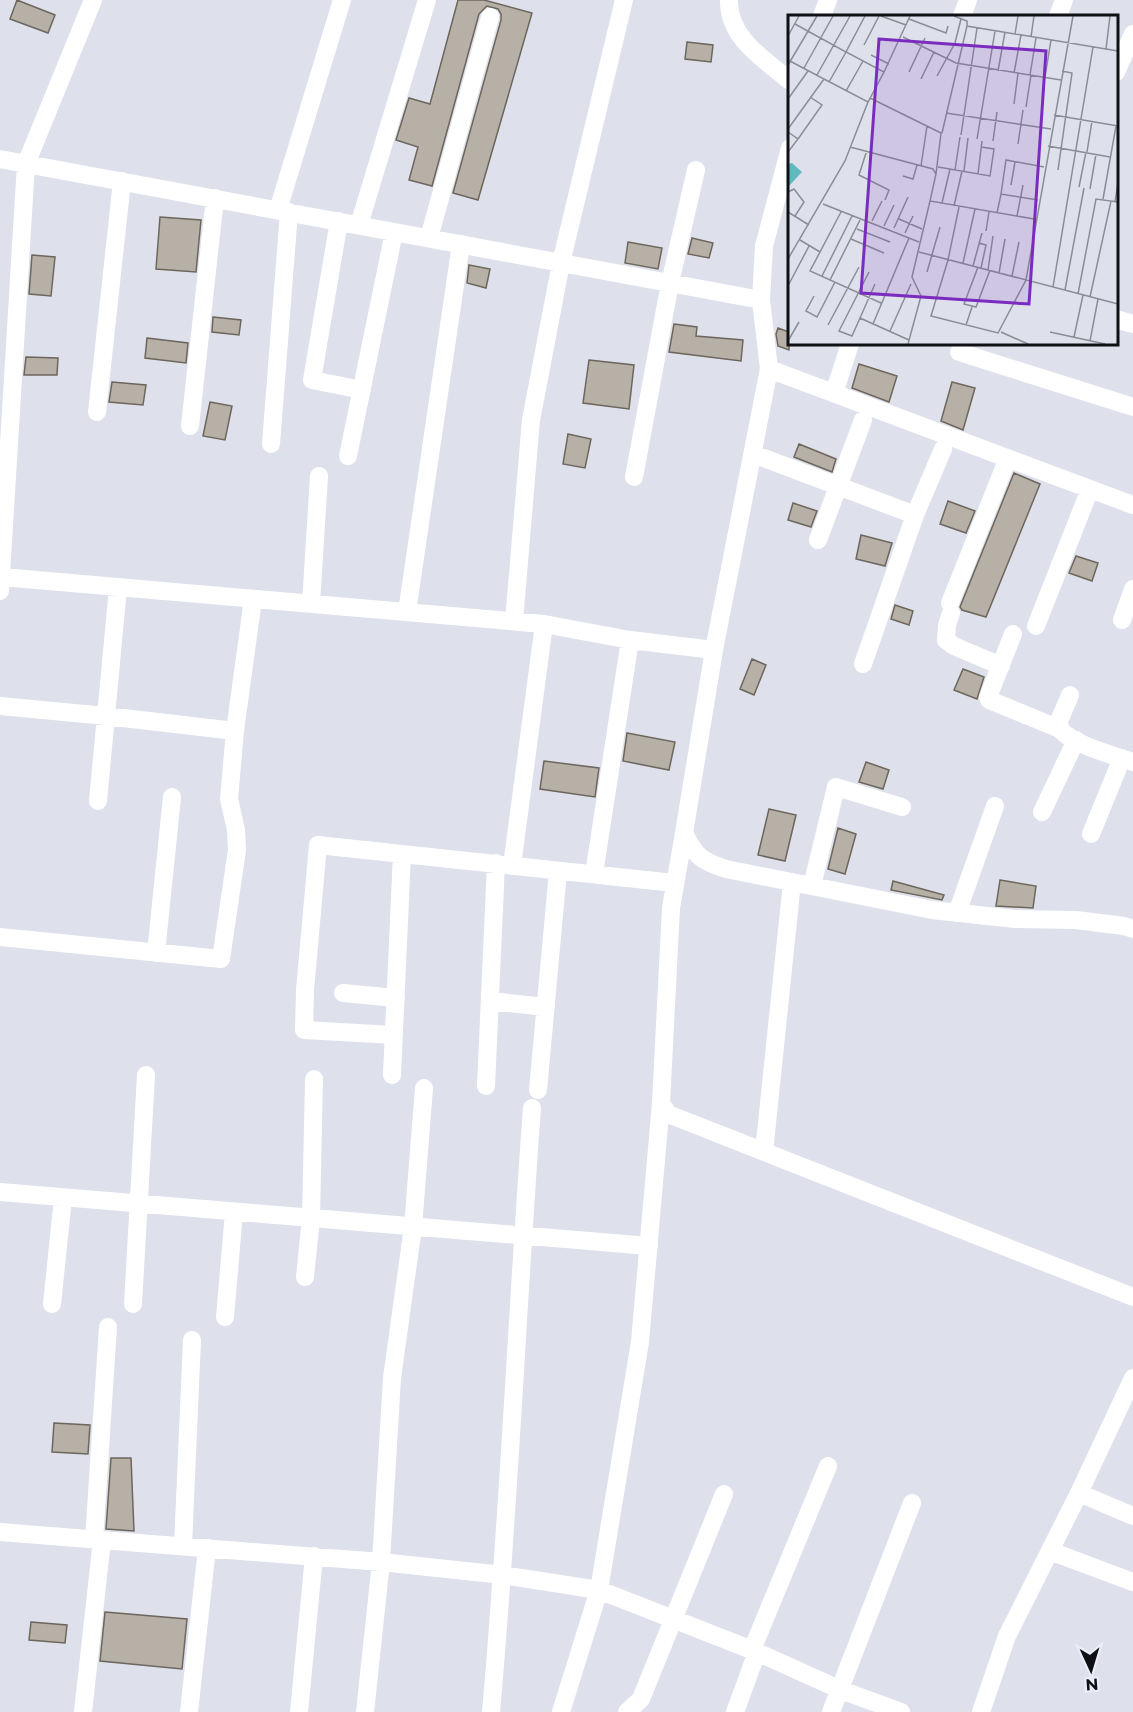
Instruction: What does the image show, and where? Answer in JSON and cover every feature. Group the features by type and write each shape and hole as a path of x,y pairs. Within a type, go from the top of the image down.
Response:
{"street":[{"path":"93,0 26,164 1,584 118,588 514,621 544,624 630,640 714,650"},
{"path":"271,444 284,211 342,0"},
{"path":"359,225 427,0"},
{"path":"514,621 531,420 561,263 624,0"},
{"path":"729,0 732,21 742,39 788,80"},
{"path":"822,15 828,0"},
{"path":"962,15 968,0"},
{"path":"1058,15 1064,0"},
{"path":"429,238 490,17"},
{"path":"1118,68 1133,34"},
{"path":"561,1712 599,1590 640,1342 661,1103 674,883 714,650 769,369 761,300 764,246 788,152"},
{"path":"0,159 761,300"},
{"path":"634,477 670,284 696,170"},
{"path":"97,412 122,181"},
{"path":"190,426 215,198"},
{"path":"339,221 312,380 362,390"},
{"path":"348,456 394,232"},
{"path":"407,612 461,244"},
{"path":"1118,320 1133,324"},
{"path":"834,393 850,345"},
{"path":"959,352 1133,407"},
{"path":"769,369 1133,505"},
{"path":"818,540 863,420"},
{"path":"863,664 915,515 943,449"},
{"path":"753,454 915,515"},
{"path":"1001,666 954,646 946,640 951,608 1008,458"},
{"path":"311,604 319,476"},
{"path":"1036,626 1090,489"},
{"path":"98,801 118,588"},
{"path":"1122,620 1133,589"},
{"path":"0,937 221,960 237,850 236,830 229,799 235,731 253,599"},
{"path":"486,1086 490,1001 504,864 544,624"},
{"path":"1013,634 988,700 1060,729 1076,740 1127,760 1091,834"},
{"path":"594,874 630,640"},
{"path":"1060,729 1059,722 1070,695"},
{"path":"0,706 235,731"},
{"path":"1042,812 1076,740"},
{"path":"812,886 836,787 902,807"},
{"path":"156,953 172,797"},
{"path":"957,913 995,806"},
{"path":"684,833 692,851 706,863 792,882 932,910 1015,919 1076,920 1133,929"},
{"path":"394,1035 304,1030 305,990 318,845 674,883"},
{"path":"392,1075 402,854"},
{"path":"538,1090 558,870"},
{"path":"764,1152 792,882"},
{"path":"343,993 396,998"},
{"path":"490,1001 546,1007"},
{"path":"133,1304 146,1075"},
{"path":"305,1277 311,1218 315,1079"},
{"path":"365,1712 381,1562 392,1378 413,1227 424,1088"},
{"path":"661,1103 668,1114 1133,1298"},
{"path":"491,1712 503,1575 522,1236 532,1108"},
{"path":"0,1192 649,1246"},
{"path":"52,1304 63,1198"},
{"path":"225,1317 234,1212"},
{"path":"83,1712 98,1540 108,1327"},
{"path":"183,1546 192,1340"},
{"path":"981,1712 1007,1636 1133,1378"},
{"path":"735,1712 754,1651 828,1466"},
{"path":"1079,1492 1133,1516"},
{"path":"627,1712 641,1700 724,1494"},
{"path":"831,1712 912,1503"},
{"path":"0,1532 381,1562 503,1575 599,1590 754,1651 841,1690 901,1712"},
{"path":"189,1712 207,1548"},
{"path":"1050,1551 1133,1582"},
{"path":"299,1712 314,1556"}],"building":[{"path":"17,0 55,15 48,33 10,19"},
{"path":"458,0 484,0 532,13 478,200 453,193 501,20 498,9 487,6 479,14 432,186 409,180 418,147 396,140 409,98 430,104"},
{"path":"687,42 713,45 711,62 685,59"},
{"path":"160,217 201,220 196,272 156,269"},
{"path":"692,238 713,243 709,258 688,254"},
{"path":"628,242 662,248 658,269 625,263"},
{"path":"32,255 55,257 51,296 29,294"},
{"path":"469,265 490,269 486,288 467,283"},
{"path":"213,317 241,320 239,335 212,332"},
{"path":"674,324 697,327 696,336 743,340 741,361 669,352"},
{"path":"778,328 788,332 789,350 778,346 776,334"},
{"path":"147,338 188,343 186,363 145,358"},
{"path":"26,357 58,358 57,375 24,375"},
{"path":"589,360 634,365 629,409 583,403"},
{"path":"859,364 897,376 889,402 852,388"},
{"path":"112,382 146,385 143,405 109,402"},
{"path":"952,382 975,388 963,430 941,421"},
{"path":"210,402 232,406 225,440 203,436"},
{"path":"568,434 591,439 585,468 563,464"},
{"path":"799,444 836,459 832,472 794,457"},
{"path":"1014,473 1040,484 986,617 962,610 960,607"},
{"path":"948,501 975,511 966,533 940,524"},
{"path":"793,503 817,511 811,527 788,520"},
{"path":"861,535 892,543 885,566 856,559"},
{"path":"1076,556 1098,563 1092,581 1069,573"},
{"path":"895,605 913,611 909,625 891,619"},
{"path":"752,659 766,665 754,695 740,689"},
{"path":"963,669 984,677 977,699 954,690"},
{"path":"627,733 675,742 669,770 623,761"},
{"path":"544,761 599,768 595,797 540,789"},
{"path":"866,762 889,770 883,789 859,782"},
{"path":"769,809 796,815 785,861 758,855"},
{"path":"838,828 856,834 845,874 828,869"},
{"path":"1000,880 1036,886 1033,908 996,906"},
{"path":"893,881 944,895 942,900 891,890"},
{"path":"54,1423 90,1425 88,1454 52,1452"},
{"path":"111,1458 131,1458 134,1531 106,1529"},
{"path":"105,1612 187,1619 182,1669 100,1661"},
{"path":"31,1622 67,1625 65,1643 29,1640"}]}
